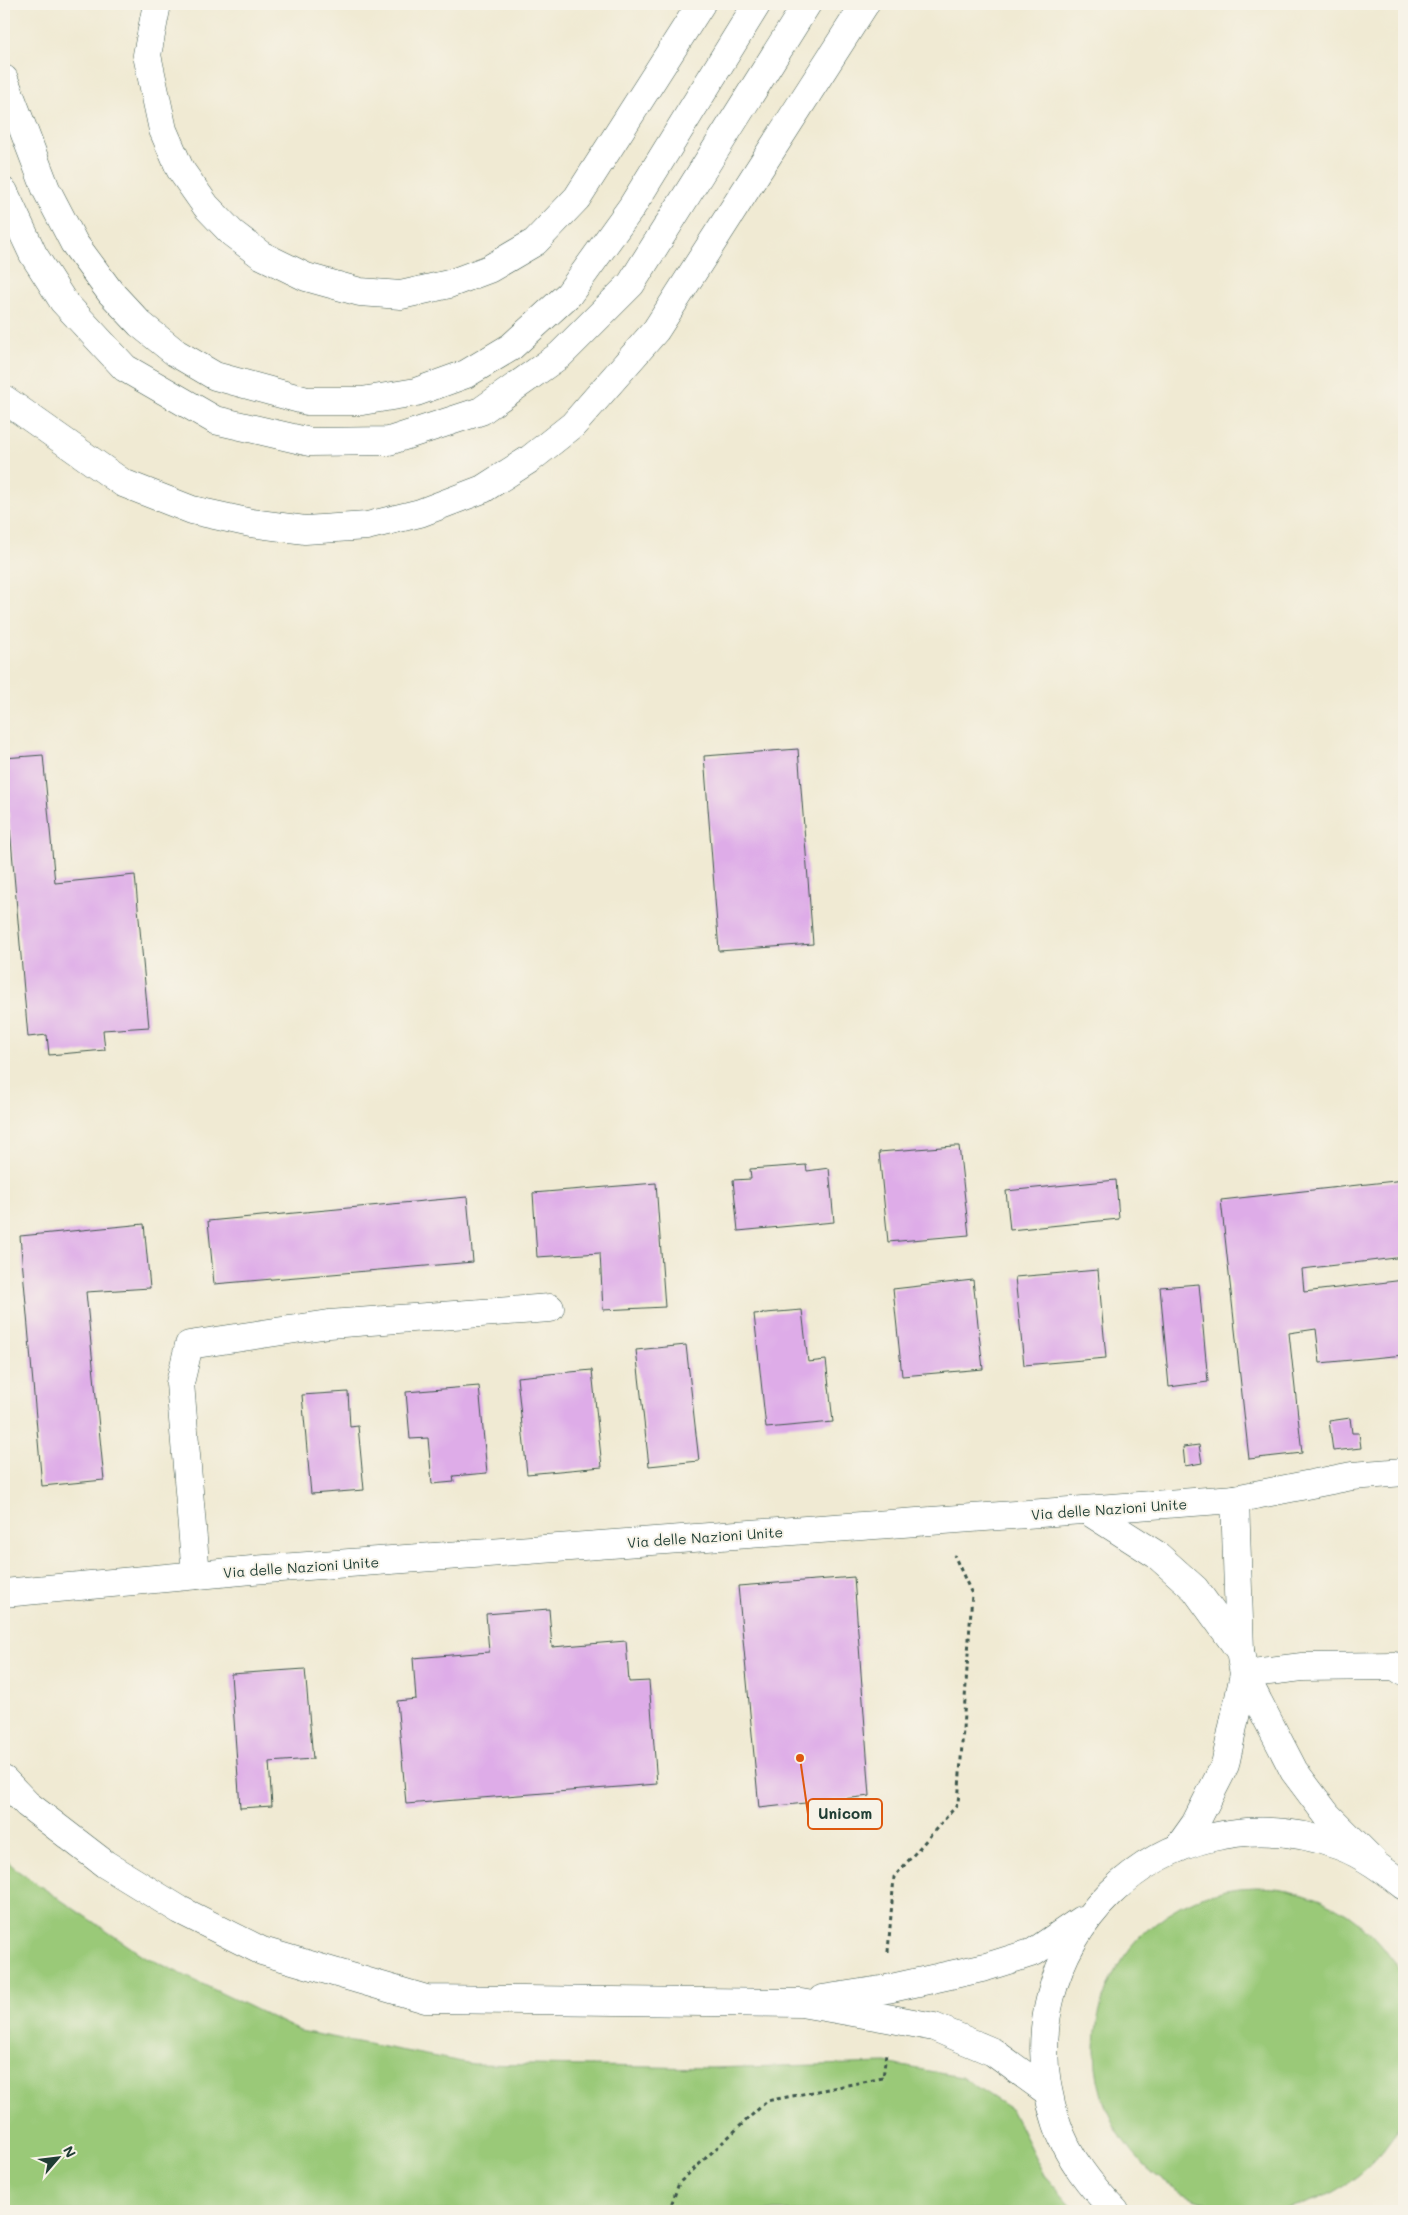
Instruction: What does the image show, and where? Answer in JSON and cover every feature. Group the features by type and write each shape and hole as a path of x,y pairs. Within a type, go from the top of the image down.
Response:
{"main road":[{"path":"157,4 147,55 163,130 180,169 206,206 232,233 261,255 306,277 360,292 401,295 449,284 489,269 535,242 577,198 702,4"},
{"path":"4,79 46,189 74,243 111,293 140,324 176,352 215,376 307,401 362,401 416,392 466,374 511,347 569,294 631,208 757,4"},
{"path":"4,192 33,254 63,301 125,368 215,420 310,442 389,441 481,411 560,355 631,284 807,4"},
{"path":"4,399 123,483 192,510 251,523 305,530 367,526 420,513 483,489 530,459 573,425 656,330 865,4"},
{"path":"196,1575 180,1383 189,1345 329,1324 550,1308"},
{"name":"Via delle Nazioni Unite","path":"4,1593 196,1575 937,1520 1235,1500 1352,1476 1404,1472"},
{"path":"1178,1848 1195,1824 1225,1765 1242,1662 1235,1500"},
{"path":"1088,1511 1157,1555 1195,1589 1242,1662 1294,1771 1327,1815 1378,1866 1404,1886"},
{"path":"1242,1662 1302,1667 1395,1666 1404,1672"},
{"path":"4,1780 27,1804 105,1864 180,1910 262,1952 426,1999 801,2003 934,2027 992,2052 1048,2092"},
{"path":"1115,2211 1092,2186 1072,2157 1057,2125 1048,2092 1043,2045 1049,1999 1064,1955 1089,1915 1114,1888 1144,1864 1178,1848 1218,1836 1259,1831 1301,1835 1341,1846 1378,1866"},
{"path":"801,2003 887,1989 986,1967 1034,1952 1089,1915"}],"path":[{"path":"887,1989 887,1956 894,1877 958,1804 972,1594 937,1520"},
{"path":"670,2211 680,2183 767,2101 883,2078 886,2063"}],"green space":[{"path":"4,1858 18,1871 142,1955 300,2031 473,2064 711,2068 886,2063 961,2077 1011,2109 1044,2175 1076,2211 4,2211"},
{"path":"1257,1887 1289,1890 1319,1899 1347,1914 1372,1934 1392,1959 1407,1987 1416,2017 1419,2049 1416,2081 1407,2111 1392,2139 1372,2164 1347,2184 1319,2199 1289,2208 1257,2211 1225,2208 1195,2199 1167,2184 1142,2164 1122,2139 1107,2111 1098,2081 1095,2049 1098,2017 1107,1987 1122,1959 1142,1934 1167,1914 1195,1899 1225,1890"}],"building":[{"path":"798,749 813,944 719,951 704,756"},
{"path":"43,755 55,883 135,875 149,1027 103,1030 105,1050 49,1055 47,1035 28,1037 4,758"},
{"path":"959,1146 969,1235 888,1242 879,1152"},
{"path":"806,1165 807,1171 829,1168 834,1222 738,1231 733,1180 751,1179 750,1169"},
{"path":"1116,1180 1119,1219 1010,1230 1006,1191"},
{"path":"1404,1180 1404,1257 1302,1269 1304,1292 1404,1280 1404,1355 1320,1363 1316,1329 1289,1333 1302,1453 1249,1459 1221,1200"},
{"path":"656,1183 665,1307 603,1310 600,1253 537,1257 533,1193"},
{"path":"467,1197 473,1262 214,1284 208,1221"},
{"path":"144,1224 150,1288 86,1292 104,1480 42,1486 20,1236"},
{"path":"1098,1270 1106,1358 1024,1365 1015,1277"},
{"path":"973,1280 983,1369 902,1376 893,1289"},
{"path":"1199,1284 1208,1382 1169,1387 1160,1287"},
{"path":"802,1310 808,1362 826,1360 833,1422 766,1428 754,1314"},
{"path":"686,1345 699,1461 649,1466 636,1350"},
{"path":"592,1370 602,1467 527,1474 517,1377"},
{"path":"479,1386 487,1473 453,1476 454,1482 432,1484 428,1438 410,1439 406,1392"},
{"path":"348,1392 350,1427 358,1426 364,1490 311,1494 302,1395"},
{"path":"1350,1418 1352,1433 1359,1433 1361,1448 1333,1451 1329,1421"},
{"path":"1199,1445 1202,1463 1185,1466 1183,1447"},
{"path":"854,1577 870,1796 759,1808 738,1586"},
{"path":"549,1609 552,1647 626,1641 629,1682 649,1681 657,1784 406,1804 397,1701 416,1699 413,1658 489,1652 486,1614"},
{"path":"305,1669 313,1759 269,1762 272,1806 240,1808 231,1674"}],"place":[{"name":"Unicom","path":"800,1758"}]}
